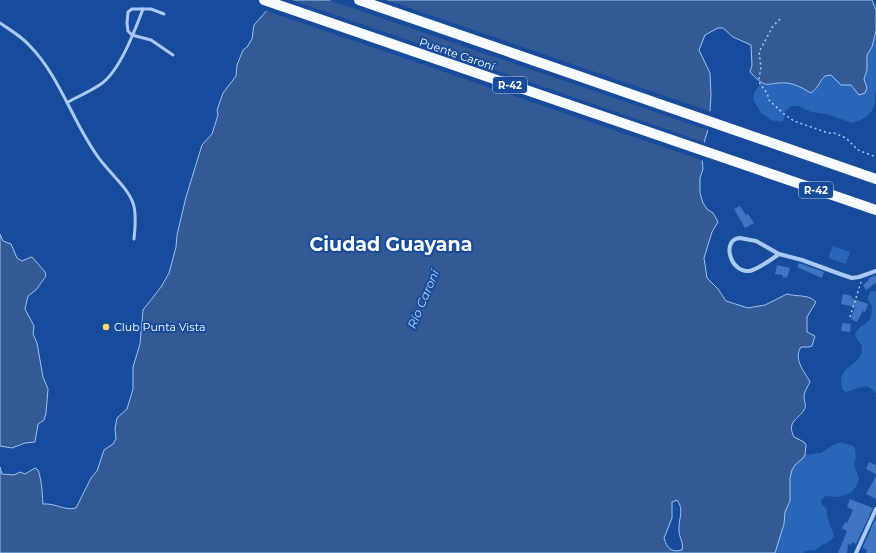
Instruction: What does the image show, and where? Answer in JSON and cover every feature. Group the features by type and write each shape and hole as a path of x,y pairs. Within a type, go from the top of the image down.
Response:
{"main road":[{"name":"Puente Caroní","path":"264,0 876,210"},
{"name":"Puente Caroní","path":"359,0 876,179"}],"street":[{"path":"779,254 752,270 746,271 738,268 733,263 729,255 729,250 730,245 735,239 740,238 756,241 779,254 802,260 848,277 856,278 876,271"},
{"path":"856,553 876,509"}],"lane":[{"path":"164,14 151,9 132,9 128,12 127,29 128,33 151,40 173,54"},
{"path":"68,102 101,84 116,68 143,9"},
{"path":"0,23 21,37 36,52 68,102 92,149 104,166 126,189 133,203 135,219 134,239"}],"path":[{"path":"780,19 773,26 759,52 761,68 759,79 760,84 767,93 769,100 794,121 804,124 810,128 828,133 834,133 846,138 858,150 876,157"},
{"path":"850,317 863,276"}],"shaded area":[{"path":"876,31 875,102 871,112 865,117 852,123 827,114 811,112 799,106 792,106 785,111 784,120 781,122 771,120 761,113 753,99 754,93 761,83 787,83 800,87 811,93 825,76 831,75 841,85 851,85 859,95 867,88 864,79 867,70 867,55 872,47"},
{"path":"833,246 850,252 846,264 828,258"},
{"path":"876,291 876,394 873,390 866,386 846,392 843,390 841,382 842,376 861,355 862,347 855,335 857,330 870,318 872,306 868,301 868,296 870,292"},
{"path":"840,442 855,448 856,458 854,464 859,479 857,485 851,493 838,497 825,496 821,501 822,505 827,509 828,520 834,537 816,550 806,551 804,553 775,553 784,524 785,512 790,501 790,478 792,470 805,455 821,453"}],"water":[{"name":"Río Caroní","path":"272,0 872,0 876,10 876,31 872,47 867,55 867,70 864,79 867,88 865,93 859,95 851,85 841,85 831,75 825,76 811,93 800,87 787,83 764,84 750,72 752,65 751,45 733,37 723,28 718,28 705,35 699,50 710,73 711,95 709,127 705,139 702,158 703,169 700,178 700,193 703,203 707,209 713,213 718,222 712,232 704,258 707,278 718,289 726,301 748,308 765,305 787,294 810,298 816,302 807,317 807,332 815,336 812,346 801,347 798,356 800,365 810,382 804,395 805,408 791,427 794,437 804,442 806,445 805,455 792,470 790,478 790,501 785,512 784,524 775,553 0,553 0,467 2,474 14,475 20,472 25,474 35,468 38,470 42,487 43,504 72,509 76,508 91,478 97,471 104,450 113,444 116,439 115,429 117,418 127,409 133,389 133,367 140,344 143,310 161,287 169,273 186,197 202,145 212,134 218,115 217,110 223,93 236,76 237,65 243,50 252,39 254,25 269,8","holes":["677,500 681,507 679,531 682,542 682,550 675,551 668,547 664,538 672,518 672,502"]},
{"path":"0,234 3,241 11,244 17,258 22,261 31,257 33,258 45,272 46,276 36,290 28,296 25,309 34,326 33,334 37,343 43,377 48,389 46,413 44,420 38,424 35,442 25,443 12,448 0,446"}],"pier":[{"path":"270,0 292,0 706,143 704,161 264,10"},
{"path":"329,0 386,0 712,112 710,131"}],"building":[{"path":"740,206 754,223 745,228 734,209"},
{"path":"799,263 824,272 822,278 797,267"},
{"path":"777,265 790,268 787,278 782,277 783,275 775,274"},
{"path":"875,275 876,283 866,290 863,285 869,280 868,279"},
{"path":"843,294 852,296 851,298 868,304 865,312 863,311 857,322 851,319 855,307 841,304"},
{"path":"842,323 851,324 850,332 841,331"},
{"path":"869,462 876,465 876,474 866,469"},
{"path":"876,476 876,499 866,494"},
{"path":"850,499 873,508 856,544 852,542 851,545 848,544 847,553 838,553 847,531 842,528 845,522 847,523 853,510 847,507"},
{"path":"876,517 876,553 866,553 867,550 863,547"}],"place":[{"name":"Club Punta Vista","path":"106,327"}],"district":[{"name":"Ciudad Guayana","path":"391,244"}]}
